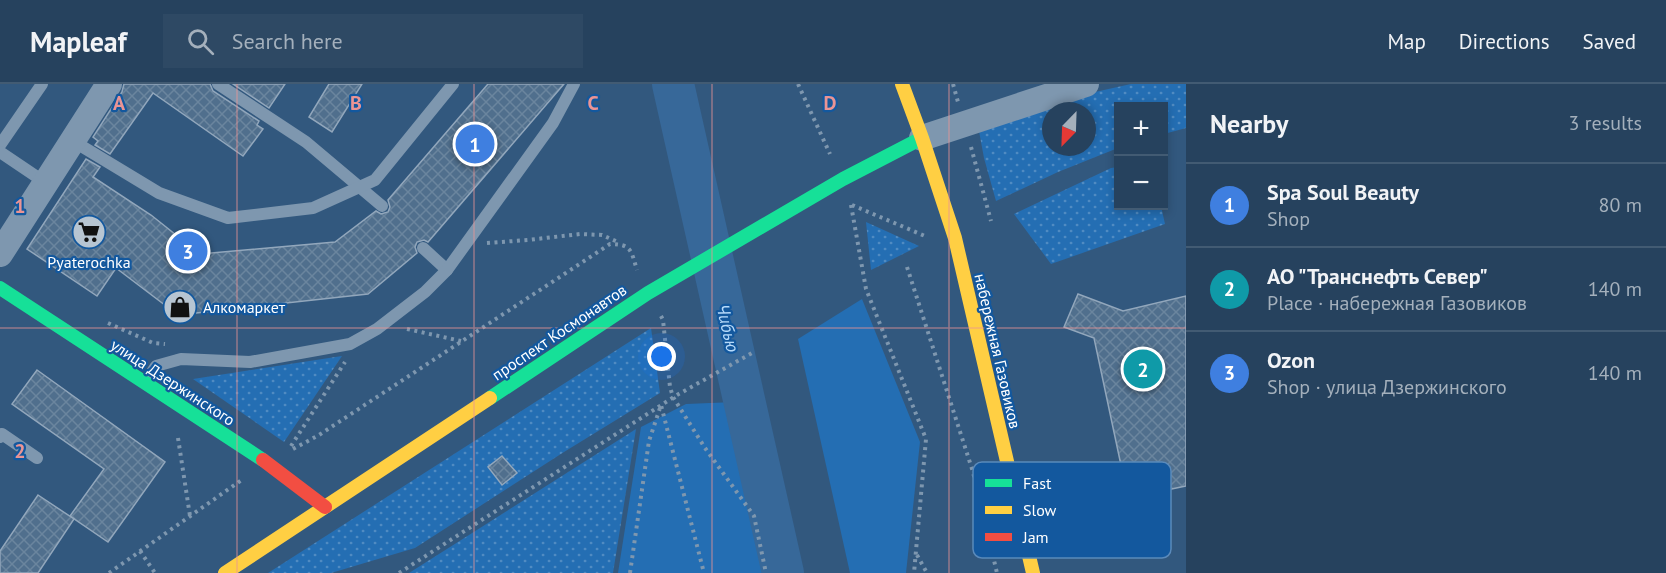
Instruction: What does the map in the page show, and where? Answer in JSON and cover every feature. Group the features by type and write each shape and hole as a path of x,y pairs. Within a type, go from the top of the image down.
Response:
{"main road":[{"name":"набережная Газовиков","path":"902,84 955,238 1008,462"},
{"name":"проспект Космонавтов","path":"225,573 648,293 843,179 922,138"},
{"name":"улица Дзержинского","path":"0,288 267,463 325,507"},
{"name":"набережная Газовиков","path":"1030,558 1034,573"}],"street":[{"path":"0,254 109,84"},
{"path":"922,138 1086,84"}],"lane":[{"path":"0,145 42,84"},
{"path":"218,84 306,142 382,206"},
{"path":"73,141 159,193 228,218 313,208 375,180 453,84"},
{"path":"144,383 156,366 181,359 250,362 350,344 377,329 425,292 447,270 553,123 574,84"},
{"path":"0,152 46,183"},
{"path":"423,248 447,270"},
{"path":"0,437 2,434 37,458"}],"path":[{"path":"798,84 832,160 843,179 851,204 866,289 927,439 914,573"},
{"path":"953,84 991,221"},
{"path":"851,204 935,240"},
{"path":"466,244 580,234 602,235 630,249 638,270"},
{"path":"360,339 287,452 319,435 610,244 622,244"},
{"path":"907,267 973,472"},
{"path":"663,320 670,387 705,448 754,516 766,573"},
{"path":"399,573 675,396 752,353"},
{"path":"630,573 649,441 661,405"},
{"path":"661,405 704,573"},
{"path":"109,573 267,463"},
{"path":"141,551 155,573"},
{"path":"916,554 927,573"},
{"path":"993,558 997,573"}],"shaded area":[{"path":"1131,84 1186,84 1186,128 1168,133 1168,102 1114,102 1114,150 1058,172 996,201 979,131 1042,109 1042,156 1096,156 1096,102 1063,102 1086,94"},
{"path":"1114,168 1114,210 1162,210 1165,224 1051,264 1014,214"},
{"path":"866,222 919,246 871,270"},
{"path":"862,299 920,442 906,573 850,573 798,339"},
{"path":"651,328 660,393 415,548 331,573 268,573"},
{"path":"342,356 284,442 193,379"},
{"path":"735,402 773,573 618,573 641,427 686,404"},
{"path":"636,429 613,573 409,573"}],"building":[{"path":"124,84 210,84 213,91 259,121 257,125 263,129 243,156 153,93 110,154 95,145 98,141 93,137 122,92"},
{"path":"233,84 285,84 269,108"},
{"path":"329,84 362,84 332,132 309,117"},
{"path":"488,84 564,84 428,242 424,240 417,242 415,247 417,253 368,294 178,315 116,268 97,296 27,249 86,159 100,167 93,177 151,215 200,254 335,242 376,211 381,214 388,212 390,207 388,200"},
{"path":"1078,294 1123,311 1186,296 1186,486 1171,489 1171,462 1120,462 1094,338 1064,327"},
{"path":"37,370 165,462 108,542 70,516 104,469 12,404"},
{"path":"502,456 517,473 502,485 488,467"},
{"path":"38,495 74,519 38,573 0,573 0,551"}],"waterway":[{"name":"Чибью","path":"673,84 783,573"}],"traffic: fast":[{"path":"490,398 648,293 843,179 922,138"},
{"path":"0,288 263,460"}],"traffic: slow":[{"path":"902,84 955,238 1007,462"},
{"path":"225,573 490,398"},
{"path":"1030,558 1033,573"}],"traffic: jam":[{"path":"263,460 325,507"}],"place":[{"name":"Spa Soul Beauty","path":"475,144"},
{"name":"Pyaterochka","path":"89,232"},
{"name":"Ozon","path":"188,251"},
{"name":"Алкомаркет","path":"180,307"},
{"name":"АО \"Транснефть Север\"","path":"1143,369"}]}
